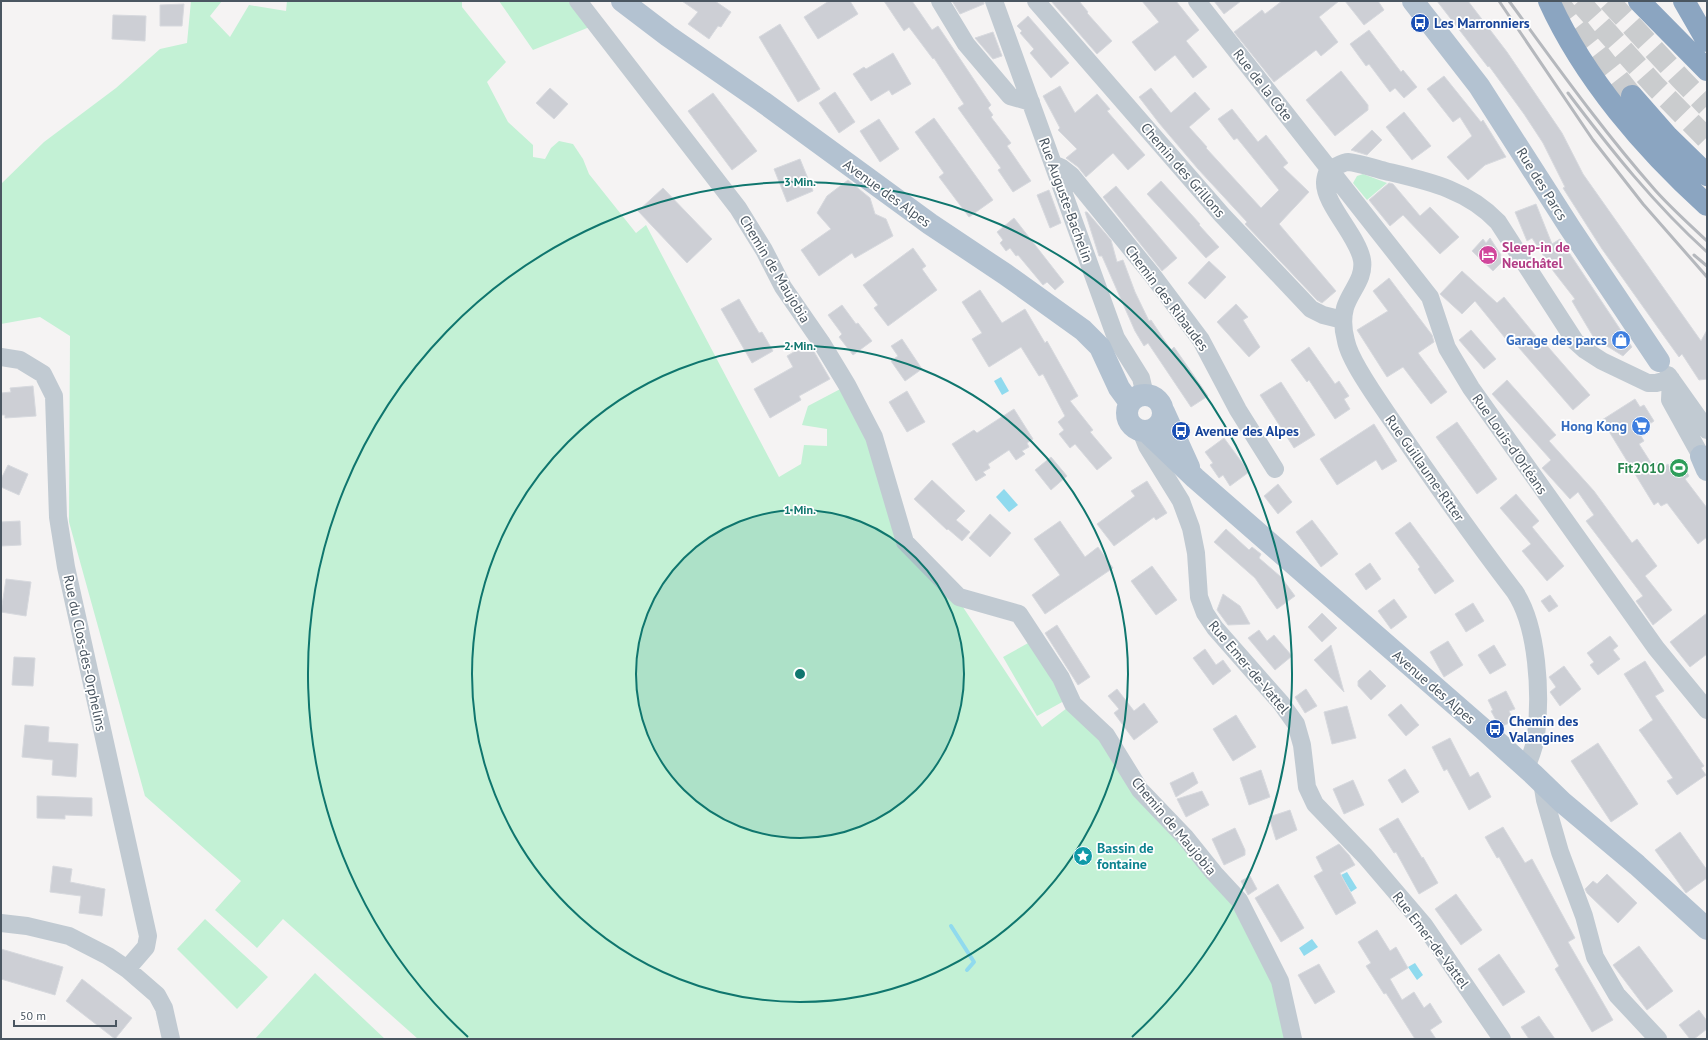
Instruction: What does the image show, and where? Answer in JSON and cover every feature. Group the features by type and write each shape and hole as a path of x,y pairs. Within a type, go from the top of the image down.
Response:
{"highway":[{"path":"1549,1 1565,32 1618,110 1666,167 1707,206"},
{"path":"1567,1 1573,32 1586,65"},
{"path":"1639,1 1707,70"},
{"path":"1684,1 1707,41"},
{"path":"1632,96 1668,137 1707,175"}],"main road":[{"name":"Avenue des Alpes","path":"622,1 668,36 763,102 930,224 1005,274 1083,330 1100,348 1119,388 1138,399"},
{"name":"Rue des Parcs","path":"1413,1 1479,86 1570,228 1659,361"},
{"path":"1156,398 1163,407 1164,412 1161,423 1157,428 1144,432 1131,425 1128,420 1128,408 1138,399 1156,398"},
{"name":"Avenue des Alpes","path":"1164,412 1195,478"},
{"name":"Avenue des Alpes","path":"1144,432 1542,782 1562,802 1637,865 1707,929"}],"street":[{"name":"Chemin de Maujobia","path":"578,1 738,208 764,250 783,287 821,342 847,385 874,436 906,542 959,597 1019,614 1061,678 1073,704 1106,735 1140,790 1185,837 1214,873 1239,900 1280,981 1293,1039"},
{"path":"940,1 966,44 1010,96 1030,102"},
{"name":"Rue Auguste-Bachelin","path":"994,1 1116,338 1141,378 1138,399"},
{"name":"Chemin des Grillons","path":"1036,1 1250,246 1311,309 1323,315 1343,320"},
{"name":"Rue de la Côte","path":"1197,1 1328,170"},
{"path":"1328,170 1347,162 1430,182 1456,192 1474,201 1488,211 1498,222 1575,341 1585,350 1602,361 1648,383 1656,383 1671,379 1670,400 1705,456"},
{"name":"Chemin des Ribaudes","path":"1053,164 1062,168 1071,175 1157,281 1200,340 1238,410 1275,468"},
{"name":"Rue Guillaume-Ritter","path":"1328,170 1325,182 1329,198 1358,247 1362,260 1363,271 1359,282 1345,306 1343,320 1346,342 1354,361 1445,498 1521,601 1527,616 1534,643 1537,689 1536,736 1526,768"},
{"name":"Rue Louis-d'Orléans","path":"1328,170 1430,297 1447,348 1471,388 1656,648 1707,710"},
{"name":"Rue du Clos-des-Orphelins","path":"1,357 20,360 43,374 54,396 58,517 66,567 148,936 146,947 127,969"},
{"name":"Rue des Parcs","path":"1659,361 1707,430"},
{"name":"Rue Emer-de-Vattel","path":"1144,432 1147,446 1181,501 1191,528 1196,553 1200,597 1205,613 1215,628 1281,703 1296,724 1302,745 1307,787 1315,804 1365,856 1424,925 1502,1039"},
{"path":"1542,782 1545,800 1560,852 1584,916 1595,957 1617,995 1658,1039"},
{"path":"1,923 27,926 69,936 108,956 127,969 157,995 164,1008 172,1039"}],"green space":[{"path":"191,1 222,1 210,16 230,37 249,5 286,11 287,1 462,1 462,7 506,62 487,82 508,122 533,145 533,157 545,159 551,148 559,141 573,144 583,159 589,174 636,233 646,225 779,477 801,464 804,445 827,446 827,429 802,425 808,406 846,386 904,543 957,598 1042,727 1071,705 1232,899 1264,956 1290,1039 418,1039 283,919 257,948 215,910 241,881 145,796 69,522 70,336 40,317 1,324 1,184 44,142 116,88 160,49 187,43"},
{"path":"499,1 570,1 592,26 533,50"},
{"path":"1363,174 1387,183 1367,200 1353,183 1357,176"},
{"path":"1030,642 1064,701 1037,716 1003,657"},
{"path":"205,919 268,977 237,1009 177,949"},
{"path":"315,973 385,1039 255,1039"}],"water":[{"path":"1001,377 1009,391 1002,395 994,381"},
{"path":"1004,489 1018,505 1009,512 996,497"},
{"path":"1347,872 1357,888 1351,892 1341,875"},
{"path":"1312,939 1318,947 1304,956 1299,948"},
{"path":"1415,963 1423,975 1417,980 1408,967"}],"building":[{"path":"682,1 715,1 731,12 721,27 718,26 709,39 688,24 698,12"},
{"path":"829,1 850,1 858,14 818,39 804,17"},
{"path":"884,1 912,1 932,30 938,26 991,105 988,108 993,115 991,117 1011,143 1007,146 1031,181 1013,192 998,170 1001,168 958,108 964,104 934,58 933,59 909,27 904,31"},
{"path":"952,1 984,1 984,4 960,14"},
{"path":"1051,1 1079,1 1088,12 1087,13 1112,41 1097,54"},
{"path":"1142,1 1176,1 1199,30 1186,41 1207,67 1193,78 1175,55 1155,71 1132,42 1159,22"},
{"path":"1214,1 1241,1 1224,14"},
{"path":"1282,1 1339,1 1319,17 1338,42 1321,56 1316,50 1274,82 1234,32 1262,10 1265,14"},
{"path":"1345,1 1378,1 1384,10 1364,25"},
{"path":"1437,1 1468,1 1507,52 1562,133 1583,174 1701,341 1707,330 1707,379 1699,380 1682,354 1679,357 1661,332 1602,249 1563,188 1565,187 1543,143 1524,114 1489,66 1488,67"},
{"path":"184,4 182,26 160,26 160,5"},
{"path":"113,15 146,16 145,41 112,39"},
{"path":"1028,16 1069,63 1051,78 1030,53 1034,49 1020,33 1022,31 1017,26"},
{"path":"780,24 820,89 798,102 759,37"},
{"path":"1369,30 1401,72 1403,70 1417,87 1404,98 1395,88 1390,92 1369,64 1366,66 1350,44"},
{"path":"993,32 1002,56 993,59 975,38"},
{"path":"893,53 911,84 892,95 889,90 871,101 853,74 864,67 866,69"},
{"path":"1341,71 1368,105 1368,110 1335,136 1306,100"},
{"path":"1444,76 1481,122 1483,120 1506,157 1485,165 1468,180 1447,157 1472,136 1460,117 1453,122 1427,89"},
{"path":"1060,86 1075,113 1097,94 1110,109 1107,111 1145,155 1128,170 1113,153 1086,177 1078,167 1066,158 1077,149 1058,130 1060,128 1043,96"},
{"path":"550,88 568,104 554,119 536,103"},
{"path":"1151,88 1171,113 1195,92 1210,109 1189,127 1207,147 1206,148 1261,208 1279,190 1237,138 1234,140 1218,119 1232,109 1258,142 1266,135 1288,163 1283,167 1309,192 1279,224 1336,291 1322,303 1317,300 1245,224 1247,222 1198,169 1159,123 1139,97"},
{"path":"835,92 855,122 839,133 819,103"},
{"path":"713,93 757,151 732,170 688,111"},
{"path":"1404,112 1431,146 1412,160 1386,127"},
{"path":"934,118 993,200 969,217 939,177 944,173 915,132"},
{"path":"879,119 899,149 880,162 860,131"},
{"path":"1372,130 1382,140 1367,155 1351,150"},
{"path":"800,159 813,191 787,202 774,169"},
{"path":"848,180 870,198 875,214 886,219 893,236 855,258 852,253 819,276 801,250 831,229 817,213 827,196"},
{"path":"1161,181 1219,247 1206,258 1147,194"},
{"path":"1389,183 1393,184 1420,216 1430,207 1459,237 1440,254 1403,215 1390,226 1369,200"},
{"path":"1116,186 1177,258 1162,271 1103,197"},
{"path":"663,188 712,239 687,263 638,211"},
{"path":"1049,190 1061,223 1050,228 1037,195"},
{"path":"1536,204 1552,244 1560,239 1632,347 1623,356 1594,338 1572,301 1575,299 1554,272 1532,238 1527,241 1515,212"},
{"path":"1085,212 1087,212 1111,240 1117,262 1123,260 1135,292 1149,321 1151,320 1171,350 1174,347 1208,396 1191,407 1148,343 1144,346 1135,331 1102,256 1099,256"},
{"path":"1014,218 1064,282 1055,290 1047,282 1043,285 1018,255 1016,256 1010,248 1006,251 1000,243 1003,240 997,232"},
{"path":"1490,238 1501,255 1500,257 1503,261 1493,271 1472,251 1483,239 1486,243"},
{"path":"913,248 926,266 922,269 937,290 888,326 874,308 878,305 863,285"},
{"path":"1209,261 1226,277 1205,299 1188,283"},
{"path":"1462,271 1497,303 1504,297 1540,341 1542,340 1590,395 1573,410 1513,341 1510,344 1475,301 1462,314 1440,294"},
{"path":"1389,278 1432,335 1434,342 1418,353 1447,392 1431,404 1403,367 1387,377 1357,330 1388,311 1373,291"},
{"path":"980,290 1002,323 1025,309 1045,343 1047,341 1078,396 1070,401 1093,430 1090,432 1112,458 1097,470 1075,444 1070,448 1059,434 1064,430 1058,422 1065,416 1043,374 1039,376 1021,347 989,367 972,339 982,333 962,302"},
{"path":"739,299 759,333 762,332 773,351 752,363 721,309"},
{"path":"1236,304 1248,317 1243,320 1260,347 1249,357 1217,322"},
{"path":"842,305 856,324 858,323 872,341 853,355 839,337 842,334 828,315"},
{"path":"1471,330 1496,359 1484,369 1459,340"},
{"path":"902,339 922,369 905,381 891,361 898,356 891,346"},
{"path":"809,343 830,379 799,396 801,400 770,418 754,389 793,367 787,356"},
{"path":"1309,347 1335,384 1339,381 1349,396 1344,399 1350,409 1335,419 1309,380 1307,382 1291,360"},
{"path":"1507,380 1556,435 1549,441 1594,491 1632,543 1637,539 1657,566 1645,576 1672,610 1653,625 1636,601 1643,596 1586,521 1594,515 1578,492 1570,499 1542,468 1551,460 1492,394"},
{"path":"1281,382 1315,435 1294,448 1260,395"},
{"path":"33,386 36,416 5,418 5,415 1,415 1,393 11,392 10,388"},
{"path":"907,391 925,422 907,432 889,402"},
{"path":"1635,399 1640,407 1644,405 1654,421 1644,428 1647,432 1641,436 1644,441 1639,444 1653,466 1658,462 1662,468 1668,464 1670,468 1681,462 1689,476 1685,479 1707,508 1707,537 1698,544 1667,503 1661,506 1658,502 1654,505 1602,420"},
{"path":"1014,409 1033,439 1027,443 1029,447 1022,451 1025,454 1016,460 1009,450 988,464 990,468 983,472 986,475 976,481 952,444 974,430 977,433"},
{"path":"1457,422 1497,479 1477,494 1436,437"},
{"path":"1374,424 1397,461 1382,470 1376,460 1337,485 1320,459"},
{"path":"1224,438 1249,472 1230,486 1223,475 1219,478 1210,465 1213,463 1205,452"},
{"path":"1051,457 1067,476 1051,490 1035,470"},
{"path":"8,465 28,474 19,495 1,487 1,479"},
{"path":"932,480 965,511 956,520 970,532 962,541 948,529 947,530 914,499"},
{"path":"1147,481 1167,513 1156,520 1154,517 1114,546 1097,524 1135,496 1131,491"},
{"path":"1278,484 1292,502 1278,514 1264,496"},
{"path":"1516,494 1539,521 1532,527 1564,566 1547,581 1522,551 1531,544 1500,508"},
{"path":"990,514 1011,533 990,557 969,538"},
{"path":"1312,520 1338,554 1321,567 1296,532"},
{"path":"20,521 21,545 1,546 1,522"},
{"path":"1060,521 1085,557 1098,547 1113,568 1045,614 1032,595 1060,575 1034,539"},
{"path":"1410,522 1454,581 1435,594 1418,569 1420,567 1395,533"},
{"path":"1226,529 1249,550 1252,547 1261,554 1259,558 1281,577 1295,596 1277,609 1255,578 1214,542"},
{"path":"1370,563 1381,579 1366,590 1355,574"},
{"path":"1152,566 1177,600 1156,615 1131,581"},
{"path":"6,579 31,582 26,616 1,612"},
{"path":"1223,594 1240,606 1250,624 1228,625 1217,610"},
{"path":"1550,595 1558,606 1549,612 1541,601"},
{"path":"1394,599 1407,617 1391,629 1378,611"},
{"path":"1473,603 1484,621 1466,632 1455,614"},
{"path":"1322,613 1337,628 1322,642 1308,627"},
{"path":"1707,613 1707,654 1690,667 1670,642"},
{"path":"1057,625 1090,677 1078,685 1045,633"},
{"path":"1259,630 1267,641 1274,635 1292,656 1275,670 1248,638"},
{"path":"1610,636 1618,646 1613,650 1620,659 1598,675 1590,665 1594,662 1587,653"},
{"path":"1448,641 1463,665 1444,677 1430,652"},
{"path":"1331,645 1344,692 1314,660"},
{"path":"1494,645 1506,665 1490,674 1478,655"},
{"path":"1205,649 1216,665 1223,660 1231,671 1213,685 1193,658"},
{"path":"14,657 35,658 33,686 12,685"},
{"path":"1645,661 1664,691 1655,696 1704,766 1701,768 1706,775 1677,795 1667,781 1673,778 1639,730 1653,720 1624,674"},
{"path":"1564,666 1581,689 1560,706 1550,692 1556,687 1549,677"},
{"path":"1370,670 1386,686 1371,700 1358,686 1358,681"},
{"path":"1117,689 1134,711 1144,703 1158,722 1134,740 1114,713 1119,709 1108,696"},
{"path":"1306,689 1317,706 1305,713 1295,697"},
{"path":"1506,691 1515,709 1509,711 1514,721 1500,727 1491,711 1493,710 1488,700"},
{"path":"1401,704 1419,725 1406,736 1388,715"},
{"path":"1347,706 1356,738 1332,744 1324,712"},
{"path":"1236,715 1256,747 1233,761 1213,729"},
{"path":"25,725 49,727 48,742 78,744 76,777 52,775 53,760 22,757"},
{"path":"1450,738 1470,777 1478,772 1491,797 1469,810 1447,769 1444,771 1432,747"},
{"path":"1598,743 1638,804 1611,822 1571,761"},
{"path":"1405,769 1419,792 1402,803 1388,780"},
{"path":"1261,770 1270,797 1249,805 1240,778"},
{"path":"1193,772 1198,783 1176,797 1170,783"},
{"path":"1353,780 1364,805 1344,814 1333,789"},
{"path":"1202,791 1209,805 1186,817 1177,799"},
{"path":"37,796 92,798 92,816 65,815 65,819 37,818"},
{"path":"1290,810 1297,830 1276,840 1269,817"},
{"path":"1398,818 1438,883 1419,894 1396,852 1394,853 1379,829"},
{"path":"1503,827 1525,863 1532,859 1575,938 1568,942 1613,1020 1592,1032 1555,969 1559,966 1499,857 1497,858 1485,837"},
{"path":"1235,828 1245,850 1245,855 1224,865 1212,839"},
{"path":"1680,832 1707,870 1707,878 1686,893 1655,850"},
{"path":"1339,844 1349,855 1355,865 1340,873 1356,903 1336,915 1314,876 1323,871 1316,857"},
{"path":"53,866 72,869 70,882 105,889 102,916 79,913 81,896 50,892"},
{"path":"1607,874 1637,903 1618,923 1587,893 1585,889 1593,881 1597,884"},
{"path":"1250,876 1257,889 1248,895 1241,881"},
{"path":"1278,884 1304,928 1281,942 1255,898"},
{"path":"1456,894 1482,930 1461,945 1435,909"},
{"path":"1377,930 1390,951 1396,947 1408,968 1390,979 1402,1000 1414,992 1424,1008 1430,1003 1442,1022 1430,1030 1436,1039 1415,1039 1386,993 1384,994 1366,966 1371,963 1358,942"},
{"path":"1639,946 1673,991 1647,1010 1613,965"},
{"path":"1,949 63,967 55,995 1,979"},
{"path":"1499,954 1525,992 1503,1006 1478,969"},
{"path":"1319,964 1335,992 1315,1004 1298,975"},
{"path":"82,979 132,1018 115,1039 66,1001"},
{"path":"1699,1010 1707,1021 1707,1029 1694,1039 1690,1039 1679,1025"},
{"path":"1539,1016 1555,1039 1529,1039 1521,1027"}],"waterway":[{"path":"951,926 974,962 967,970"}],"tunnel":[{"path":"1557,1 1632,96"},
{"path":"1579,1 1656,87 1707,139"},
{"path":"1609,1 1707,106"}],"railway":[{"path":"1499,1 1593,140 1643,204 1707,277"},
{"path":"1509,1 1616,144 1667,203 1707,241"},
{"path":"1568,93 1600,135 1651,196 1707,252"},
{"path":"1694,255 1707,266"}],"place":[{"name":"Les Marronniers","path":"1420,23"},
{"name":"Sleep-in de Neuchâtel","path":"1488,255"},
{"name":"Garage des parcs","path":"1621,340"},
{"name":"Hong Kong","path":"1641,426"},
{"name":"Avenue des Alpes","path":"1181,431"},
{"name":"Fit2010","path":"1679,468"},
{"name":"Chemin des Valangines","path":"1495,729"},
{"name":"Bassin de fontaine","path":"1083,856"}]}
